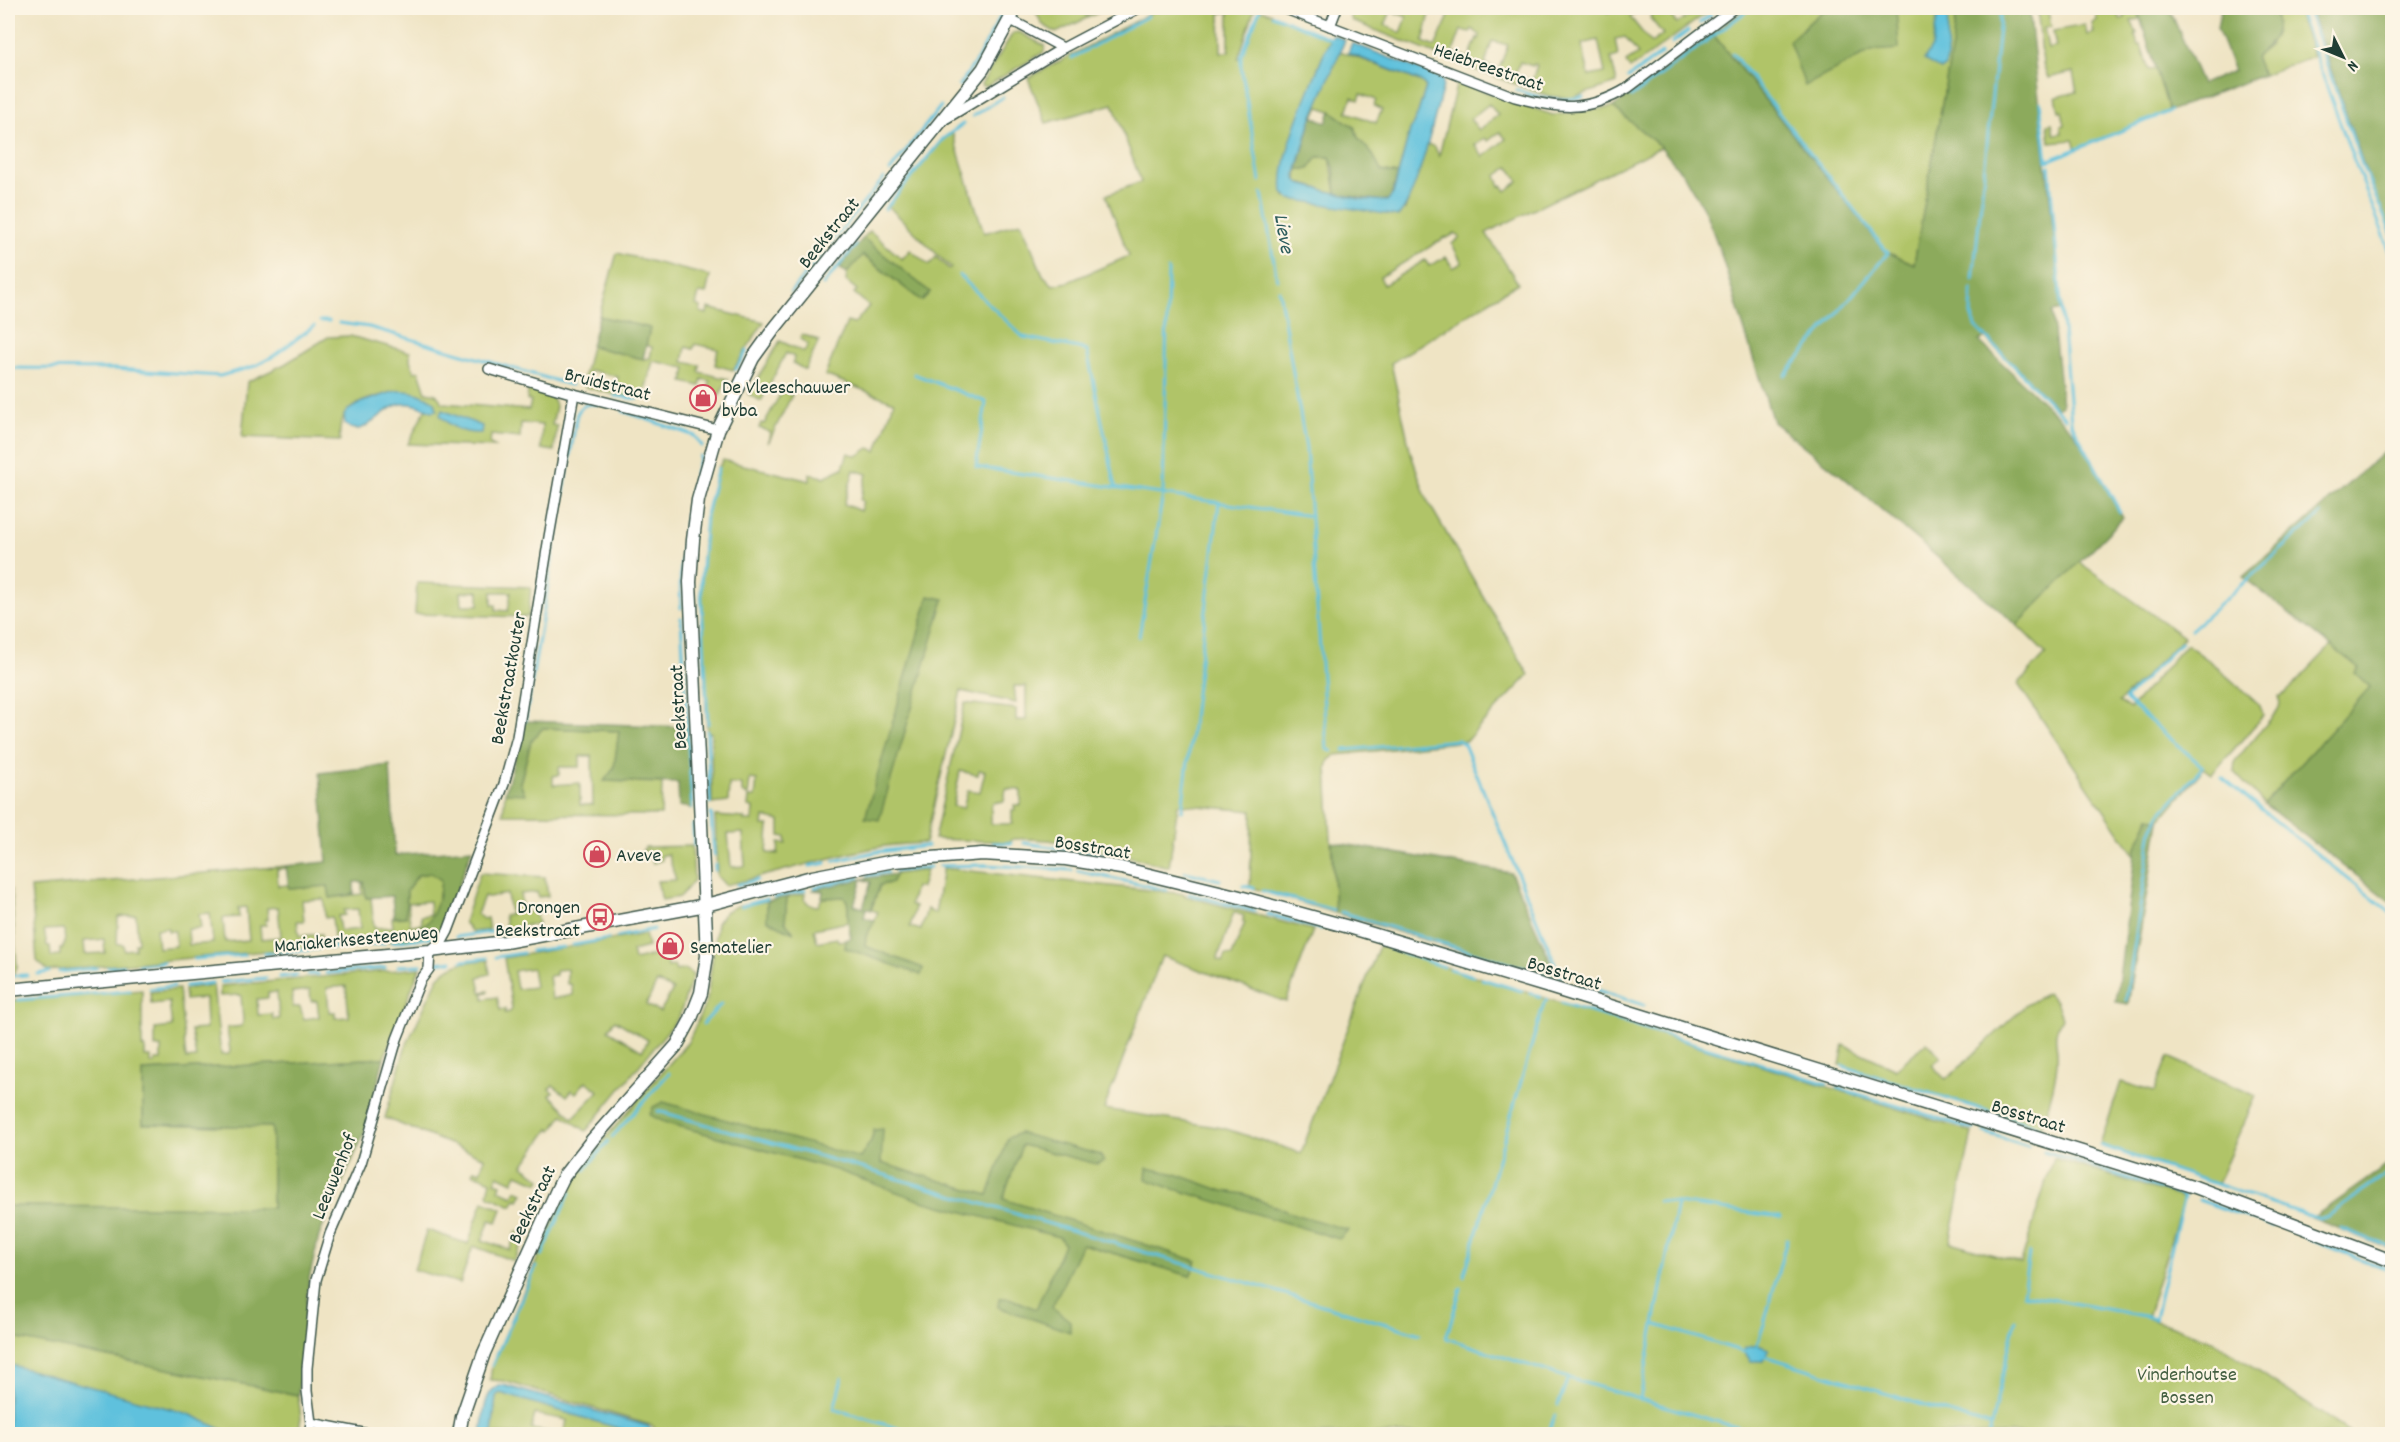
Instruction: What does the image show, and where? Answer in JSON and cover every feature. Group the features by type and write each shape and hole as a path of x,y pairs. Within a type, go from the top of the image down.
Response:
{"street":[{"name":"Beekstraat","path":"459,1434 462,1417 484,1353 563,1178 593,1139 677,1045 701,993 707,956 706,905 690,582 698,501 718,430 753,358 983,69 1016,8"},
{"path":"942,120 1063,48 1139,8"},
{"name":"Heiebreestraat","path":"1283,8 1515,97 1552,107 1588,105 1613,97 1734,8"},
{"path":"1330,26 1337,8"},
{"path":"1011,20 1063,48"},
{"name":"Bruidstraat","path":"489,369 574,394 718,430"},
{"name":"Beekstraatkouter","path":"430,951 443,940 448,931 504,783 517,737 574,394"},
{"name":"Bosstraat","path":"706,905 812,878 894,861 982,854 1066,859 1121,868 1349,927 1943,1108 2195,1188 2392,1261"},
{"name":"Mariakerksesteenweg","path":"8,990 430,951 549,934 706,905"},
{"name":"Leeuwenhof","path":"309,1434 311,1423 307,1368 316,1280 330,1234 361,1163 397,1039 420,981 429,969 430,951"},
{"path":"311,1423 368,1434"}],"green space":[{"path":"1034,8 1086,8 1083,9 1086,16 1092,13 1090,8 1108,8 1056,33 1042,24"},
{"path":"1168,8 1255,8 1238,59 1241,58 1260,9 1331,39 1308,94 1291,145 1283,186 1286,198 1405,210 1427,144 1435,147 1439,156 1457,82 1553,115 1613,107 1661,147 1486,233 1518,283 1391,363 1411,454 1427,500 1529,675 1466,741 1336,755 1329,760 1327,767 1335,913 1250,887 1252,811 1178,804 1169,867 1092,847 1052,841 934,839 965,703 1016,709 1016,720 1026,720 1026,686 1014,686 1016,703 961,691 925,843 874,848 725,885 717,876 715,816 744,818 744,821 752,821 753,808 748,807 749,797 755,797 757,780 750,779 748,796 742,793 742,785 729,784 728,802 712,804 711,733 707,731 701,583 706,515 718,468 723,460 810,481 810,474 824,477 843,468 848,453 857,456 869,448 877,451 894,402 825,375 847,322 854,324 869,306 854,293 857,290 846,281 847,273 862,255 922,301 930,292 863,238 870,231 902,259 910,250 929,265 936,257 949,269 951,268 888,206 943,139 952,132 984,233 1021,222 1043,275 1053,285 1068,282 1129,256 1106,195 1141,182 1113,104 1046,123 1028,78 1156,10 1157,12","holes":["1229,12 1229,52 1221,52 1220,13","1489,104 1498,115 1479,130 1470,119","1500,132 1506,139 1483,157 1475,145 1485,138 1488,141","1509,167 1519,181 1506,191 1502,185 1500,186 1496,176","1454,234 1460,237 1452,244 1462,263 1453,268 1446,257 1429,266 1425,260 1384,285 1380,277 1446,237","854,470 867,474 860,500 863,501 860,511 844,504","929,597 943,600 878,819 866,818","979,770 985,771 980,792 968,790 963,808 953,806 960,771 978,775","1006,789 1021,790 1021,805 1014,805 1012,824 991,824 993,803 1004,801","764,817 780,821 780,836 786,837 786,844 779,843 778,854 767,853 769,826 763,826","743,833 745,866 731,867 728,834"]},
{"path":"1348,8 1360,8 1372,13 1375,8 1604,8 1608,13 1611,8 1635,8 1633,10 1635,13 1630,17 1651,43 1663,34 1650,18 1652,16 1646,8 1665,8 1677,24 1691,14 1686,8 1713,8 1630,69 1626,62 1638,54 1625,37 1615,39 1618,56 1611,58 1617,83 1571,98 1549,96 1473,69 1352,21","holes":["1431,9 1449,16 1435,47 1423,42","1391,11 1407,17 1401,33 1385,25","1472,29 1480,35 1469,58 1453,52 1461,30 1470,32","1598,40 1605,73 1589,76 1582,44","1492,41 1508,45 1499,69 1485,64","1520,62 1537,65 1532,81 1515,75"]},
{"path":"1747,8 1959,8 1914,264 1886,252 1712,33"},
{"path":"1841,8 1896,8 1899,49 1871,51 1805,86 1789,41 1822,11"},
{"path":"1956,8 2029,8 2062,310 2052,312 2062,405 2057,408 1985,338 1979,341 2073,431 2088,453 2123,518 2017,625 1842,476 1773,422 1719,248 1705,211 1685,177 1661,147 1613,107 1712,33 1886,252 1914,264 1952,47"},
{"path":"2037,8 2040,12 2048,11 2051,27 2044,28 2048,49 2056,47 2053,31 2085,25 2087,35 2094,33 2092,23 2097,20 2096,14 2100,13 2099,8 2117,8 2120,19 2125,18 2122,8 2137,8 2139,19 2131,21 2137,33 2135,35 2138,45 2141,45 2149,70 2156,69 2169,111 2076,150 2073,140 2050,142 2048,124 2052,123 2054,134 2062,133 2061,126 2065,125 2056,97 2077,92 2073,72 2048,78 2043,63"},
{"path":"2137,8 2169,8 2202,84 2234,71 2217,28 2221,8 2265,8 2267,12 2276,16 2277,24 2272,40 2255,57 2263,75 2169,111"},
{"path":"2265,8 2296,8 2313,56 2263,75 2255,57 2270,45"},
{"path":"2310,8 2392,8 2392,237 2365,169"},
{"path":"1019,32 1045,46 1044,52 987,86 982,86 981,84 1013,33"},
{"path":"1340,51 1422,82 1426,87 1410,130 1398,174 1381,171 1373,155 1358,138 1355,128 1331,111 1319,107 1312,117","holes":["1361,94 1376,100 1374,106 1382,110 1376,123 1347,112 1352,97 1359,100"]},
{"path":"1331,111 1355,128 1358,138 1373,155 1381,171 1398,174 1390,199 1382,201 1336,194 1334,168 1330,157 1318,157 1309,169 1298,169 1312,117 1327,122"},
{"path":"1318,157 1330,157 1336,194 1297,182 1298,169 1309,169"},
{"path":"863,238 930,292 922,301 863,255 847,273 839,268"},
{"path":"617,253 710,276 706,294 699,293 696,305 701,307 700,312 707,314 708,308 764,322 733,370 715,365 718,349 695,344 693,349 686,347 683,362 700,365 699,372 728,379 719,396 708,393 710,381 702,379 700,386 683,382 686,368 653,361 643,398 612,394 585,387 583,380 591,346 643,359 650,358 652,347 646,345 650,328 599,316","holes":["590,370 618,377 616,387 587,383"]},
{"path":"599,316 650,328 643,359 591,346"},
{"path":"802,334 819,341 805,370 793,363 794,357 786,353 761,401 748,394 780,341 804,352 808,344 800,339"},
{"path":"350,336 410,352 414,372 419,371 426,392 436,394 443,403 529,410 531,401 527,400 529,384 548,389 556,406 552,425 557,426 554,451 541,449 542,425 521,423 520,438 491,435 490,444 496,447 408,444 426,408 435,411 396,391 364,401 348,411 340,428 340,441 242,437 247,382 285,364 328,337"},
{"path":"782,391 792,395 768,443 770,432 759,428 761,423 764,424"},
{"path":"2392,445 2392,903 2264,804 2370,687 2355,673 2359,668 2243,577"},
{"path":"2079,562 2184,637 2119,702 2130,709 2186,644 2211,662 2260,706 2263,716 2212,774 2204,768 2159,821 2150,817 2136,847 2135,856 2018,684 2046,654 2017,625"},
{"path":"417,583 531,587 528,617 415,614","holes":["479,591 479,605 462,605 461,592","492,592 511,592 508,611 496,610 496,605 492,605"]},
{"path":"929,596 944,599 879,820 865,818"},
{"path":"2331,646 2359,668 2355,673 2371,687 2264,804 2234,772 2235,761 2279,709 2278,697 2286,693"},
{"path":"525,721 687,727 692,808 679,806 678,783 604,781 614,768 619,731 543,728 531,741 520,783 525,794 505,793"},
{"path":"543,728 619,731 614,768 605,781 662,783 661,815 503,814 505,793 520,784 531,741","holes":["580,756 592,756 593,805 580,805 580,783 553,785 553,776 559,775 559,767 580,767"]},
{"path":"390,765 395,855 472,849 440,936 403,940 402,930 421,927 430,920 433,914 441,880 431,873 418,875 407,890 406,917 394,917 392,896 366,898 364,882 354,882 354,894 330,898 328,886 289,889 286,866 327,862 320,773"},
{"path":"2150,817 2159,821 2128,1004 2116,1002 2136,847"},
{"path":"1332,842 1511,873 1559,980 1335,913"},
{"path":"692,846 694,880 680,897 662,900 657,881 676,880 668,854 661,856 662,860 653,863 649,851 642,852 643,850 645,847"},
{"path":"286,866 287,868 277,869 278,886 288,885 289,889 328,886 330,898 362,894 362,881 364,882 366,898 371,898 374,928 393,927 392,918 406,917 407,890 418,875 431,873 441,880 438,900 430,920 421,927 402,930 403,940 335,945 332,917 325,918 324,899 302,900 304,921 297,921 299,936 321,934 321,946 48,971 37,961 31,888","holes":["429,901 430,915 421,916 422,924 410,925 408,903","246,907 249,940 225,942 223,918 239,917 238,908","278,907 281,937 261,939 260,925 266,925 265,920 268,920 267,908","358,909 360,929 340,931 338,916 345,915 344,910","210,913 213,943 189,945 188,929 201,928 199,914","136,915 138,943 135,943 135,949 124,950 123,944 117,944 118,917","168,928 168,931 175,931 176,946 158,948 156,929","64,929 65,944 63,949 60,949 60,956 51,957 50,946 47,946 44,930","104,939 105,953 85,954 84,941"]},
{"name":"Vinderhoutse Bossen","path":"943,868 1185,894 1185,896 1313,930 1286,1002 1162,956 1104,1109 1223,1128 1301,1153 1379,946 1972,1132 1950,1242 2021,1263 2053,1158 2184,1198 2147,1317 2213,1341 2352,1434 658,1434 653,1426 504,1381 490,1380 492,1366 565,1193 605,1138 688,1042 707,1000 717,923 726,911 740,905 767,901 768,920 792,932 785,921 787,897 805,893 804,899 810,905 818,906 822,898 844,897 848,903 848,922 814,929 817,942 837,938 838,941 846,940 846,948 888,956 865,946 866,936 878,912 871,910 880,885 891,883 896,874 926,870 921,888 915,887 910,905 915,907 910,927 921,930 927,909 935,914","holes":["1234,912 1244,916 1243,921 1245,922 1232,956 1226,955 1223,962 1217,960"]},
{"path":"480,873 545,877 548,896 538,897 537,892 520,894 523,912 535,911 538,924 506,928 504,915 510,914 507,894 484,896 477,914 483,919 487,918 489,930 472,932 464,922"},
{"path":"896,874 891,883 880,885 871,910 866,908 864,917 875,921 866,936 865,946 923,968 921,975 845,948 846,940 851,938 848,903 844,897 822,898 823,891 812,890 862,879","holes":["862,879 871,882 863,908 854,905"]},
{"path":"8,890 11,890 17,967 13,974 8,974 8,957 10,957"},
{"path":"787,897 785,921 794,933 767,920 767,901"},
{"path":"645,934 648,947 632,951 634,960 665,953 668,967 674,966 676,971 685,969 693,975 679,1017 586,1131 563,1115 552,1130 549,1129 523,1166 541,1179 539,1183 517,1174 513,1182 498,1175 495,1182 501,1184 499,1190 513,1196 516,1190 523,1193 512,1206 489,1196 491,1181 472,1173 474,1170 480,1172 485,1158 385,1118 405,1048 438,978 455,965 488,960 490,974 478,977 481,992 488,991 483,993 484,999 497,997 500,1010 505,1009 505,1013 510,1012 512,1008 504,958","holes":["532,968 535,987 517,989 514,971","567,969 567,984 571,984 573,995 552,999 549,976 556,975 556,970","657,982 673,990 660,1012 646,1005","615,1020 648,1040 642,1051 608,1030","586,1081 599,1091 573,1118 550,1095 553,1092 549,1089 553,1085 567,1096 572,1090 576,1093"]},
{"path":"420,968 384,1058 143,1071 143,1124 272,1127 272,1208 8,1206 8,1001 142,990 142,1047 145,1048 145,1057 151,1057 151,1064 155,1064 155,1060 161,1060 161,1047 155,1047 155,1029 172,1027 169,1002 151,1004 150,992 179,989 186,1059 196,1058 191,1030 206,1029 205,998 185,1000 184,989 213,985 221,1055 229,1054 227,1028 242,1026 241,995 220,996 220,986","holes":["346,986 349,1017 335,1018 335,1012 329,1012 327,988","310,990 311,1001 317,1001 319,1017 304,1019 300,1007 293,1007 292,992","277,992 279,1019 273,1019 272,1014 258,1015 257,999 268,998 268,993"]},
{"path":"2047,993 2056,1001 2062,1018 2056,1031 2055,1080 2041,1128 1840,1065 1844,1045 1896,1069 1927,1042 1941,1057 1932,1065 1946,1080 2026,1005"},
{"path":"2168,1057 2256,1096 2217,1184 2100,1145 2121,1082 2154,1092"},
{"path":"384,1058 366,1129 319,1236 309,1279 298,1395 8,1337 8,1206 272,1208 272,1127 143,1124 143,1071"},
{"path":"663,1102 860,1158 871,1141 874,1130 883,1129 881,1163 988,1195 1008,1138 1019,1133 1100,1155 1104,1161 1097,1164 1022,1145 1003,1199 1197,1261 1190,1276 1082,1244 1052,1307 1070,1321 1070,1332 998,1307 999,1298 1009,1298 1036,1309 1064,1244 1059,1237 922,1201 836,1170 664,1122 650,1115 653,1107"},
{"path":"2392,1162 2392,1250 2312,1218"},
{"path":"1147,1168 1176,1174 1223,1191 1244,1194 1288,1212 1348,1230 1339,1239 1168,1187 1146,1179"},
{"path":"483,1201 502,1209 497,1222 490,1220 482,1240 510,1250 516,1233 527,1231 514,1261 473,1246 460,1283 414,1270 427,1230 468,1244"},
{"path":"8,1337 298,1395 301,1418 298,1434 8,1434"},
{"path":"500,1393 638,1434 564,1434 567,1420 535,1414 531,1429 560,1434 492,1434 496,1396"}],"water":[{"path":"1939,8 1948,8 1947,59 1941,70 1924,60 1932,47"},
{"path":"1333,35 1345,40 1310,123 1296,173 1296,179 1300,184 1359,199 1387,201 1393,194 1410,130 1426,87 1422,82 1348,53 1352,43 1443,79 1418,176 1405,208 1398,216 1290,199 1283,193 1283,177 1291,140"},
{"path":"396,391 411,392 426,397 435,402 437,410 432,411 413,404 401,404 394,406 373,422 359,429 345,424 344,415 348,410 362,402"},
{"path":"442,410 482,426 481,433 463,431 453,426 440,415"},
{"path":"1757,1345 1769,1349 1763,1361 1751,1361 1744,1352 1745,1348"},
{"path":"8,1364 189,1414 232,1434 8,1434"},
{"path":"503,1385 648,1426 655,1434 638,1434 500,1393 496,1396 492,1434 481,1434 488,1398 496,1387"}],"waterway":[{"path":"959,86 978,58 1005,8"},
{"path":"1631,97 1751,8"},
{"path":"1973,280 2001,8"},
{"path":"2298,8 2392,256"},
{"path":"2307,8 2362,165 2392,235"},
{"path":"1260,9 1241,58 1241,66 1260,181"},
{"path":"1273,15 1331,39"},
{"path":"1700,23 1711,15"},
{"path":"1072,58 1148,16"},
{"path":"1672,43 1688,31"},
{"path":"1628,78 1662,53"},
{"path":"1732,53 1888,253 1785,375"},
{"path":"1517,90 1549,99 1583,97"},
{"path":"973,116 1003,97"},
{"path":"2040,102 2047,161 2170,111"},
{"path":"890,171 941,106"},
{"path":"885,209 943,139 963,124"},
{"path":"2049,166 2071,422 2120,512"},
{"path":"831,243 884,178"},
{"name":"Lieve","path":"1262,193 1277,279"},
{"path":"823,285 856,245"},
{"path":"791,292 824,251"},
{"path":"1139,637 1163,494 1168,270"},
{"path":"959,275 1023,337 1087,351 1116,488"},
{"path":"1972,289 1971,314 1975,326 2065,418"},
{"path":"1279,290 1306,448 1327,749 1332,751"},
{"path":"320,321 329,321"},
{"path":"339,323 369,327 571,385"},
{"path":"8,368 115,369 220,376 255,366 272,357 314,326"},
{"path":"736,369 747,351"},
{"path":"914,374 986,402 976,467 1311,516"},
{"path":"615,396 638,399"},
{"path":"525,721 577,414 585,405 597,404"},
{"path":"623,411 695,436 702,446"},
{"path":"681,608 684,531 700,456"},
{"path":"708,724 701,583 706,515 718,468"},
{"path":"1182,810 1219,502"},
{"path":"2191,630 2321,514"},
{"path":"681,618 692,808"},
{"path":"2126,1000 2152,829 2161,813 2203,767 2125,699 2181,642"},
{"path":"707,731 710,803"},
{"path":"1344,750 1458,740 1464,744 1561,978"},
{"path":"2222,778 2392,914"},
{"path":"711,814 714,855"},
{"path":"693,825 694,845"},
{"path":"993,843 1011,843"},
{"path":"1024,843 1126,858"},
{"path":"834,861 876,852 927,846"},
{"path":"810,866 826,863"},
{"path":"715,865 715,870"},
{"path":"940,866 985,865 1072,870"},
{"path":"895,871 930,867"},
{"path":"1078,871 1167,890"},
{"path":"868,875 887,872"},
{"path":"1185,872 1220,880"},
{"path":"814,887 859,877"},
{"path":"737,885 757,880"},
{"path":"1243,886 1254,888"},
{"path":"774,897 805,890"},
{"path":"1263,891 1333,910"},
{"path":"1189,894 1255,911"},
{"path":"741,906 767,899"},
{"path":"1341,912 1556,978"},
{"path":"1268,914 1321,929"},
{"path":"506,931 516,929"},
{"path":"617,937 654,929"},
{"path":"456,937 491,932"},
{"path":"392,942 440,936"},
{"path":"573,945 608,939"},
{"path":"368,945 384,943"},
{"path":"329,948 359,945"},
{"path":"531,951 563,947"},
{"path":"1389,948 1444,967"},
{"path":"264,954 318,949"},
{"path":"496,957 523,953"},
{"path":"194,959 244,955"},
{"path":"462,961 487,958"},
{"path":"436,963 452,961"},
{"path":"139,965 163,962"},
{"path":"398,966 421,965"},
{"path":"108,967 123,966"},
{"path":"59,972 97,968"},
{"path":"326,973 385,968"},
{"path":"1450,969 1473,976"},
{"path":"38,974 49,972"},
{"path":"308,974 318,974"},
{"path":"9,976 27,975"},
{"path":"279,977 297,975"},
{"path":"221,982 266,978"},
{"path":"1482,979 1522,991"},
{"path":"185,986 212,983"},
{"path":"1582,985 1644,1005"},
{"path":"150,989 174,986"},
{"path":"18,1000 130,991"},
{"path":"1530,993 1541,997"},
{"path":"1464,1276 1547,999"},
{"path":"1561,1003 1827,1084"},
{"path":"703,1024 721,1004"},
{"path":"1843,1066 2039,1127"},
{"path":"612,1137 669,1073"},
{"path":"1838,1088 1974,1129"},
{"path":"658,1111 865,1169 1420,1334"},
{"path":"1984,1132 2028,1146"},
{"path":"585,1170 608,1141"},
{"path":"2100,1145 2319,1219 2328,1216 2392,1171"},
{"path":"2029,1253 2023,1294 2155,1318 2184,1196 2044,1151"},
{"path":"542,1256 570,1192"},
{"path":"2199,1200 2272,1226"},
{"path":"1658,1201 1677,1203"},
{"path":"1640,1399 1677,1203 1781,1217"},
{"path":"2340,1228 2392,1248"},
{"path":"2306,1238 2392,1271"},
{"path":"1757,1345 1787,1239"},
{"path":"492,1366 536,1267"},
{"path":"1461,1288 1446,1338 1568,1378 1558,1405"},
{"path":"1765,1356 1991,1426 2015,1320"},
{"path":"1654,1324 1744,1352"},
{"path":"842,1378 834,1409 917,1434"},
{"path":"1568,1378 1760,1434"},
{"path":"1548,1434 1555,1415"},
{"path":"1989,1434 1991,1426"}],"place":[{"name":"De Vleeschauwer bvba","path":"703,398"},
{"name":"Aveve","path":"597,854"},
{"name":"Drongen Beekstraat","path":"600,917"},
{"name":"Sematelier","path":"670,946"}]}
